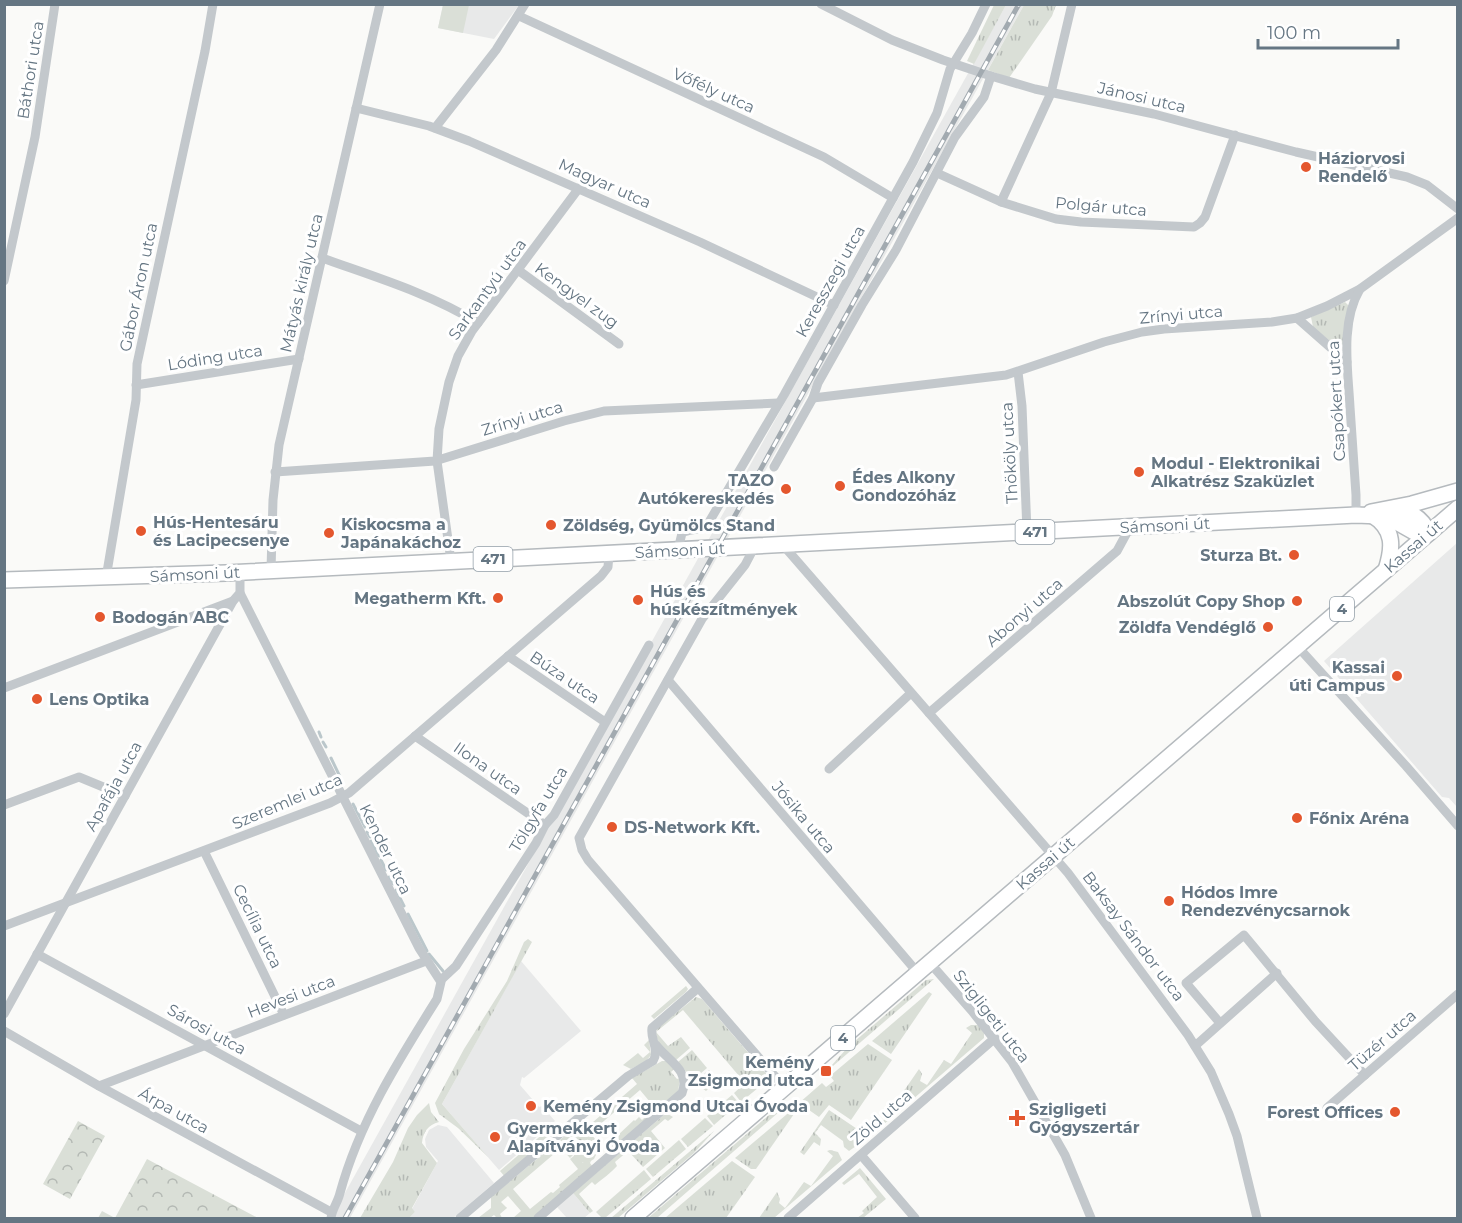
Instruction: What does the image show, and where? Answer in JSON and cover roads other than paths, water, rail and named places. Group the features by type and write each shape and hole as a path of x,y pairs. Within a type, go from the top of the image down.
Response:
{"main road":[{"path":"1386,570 1391,538 1386,527 1371,514 1387,507 1412,504 1458,491"},
{"name":"Kassai út","path":"633,1218 1458,508"},
{"name":"Sámsoni út","path":"4,580 240,572 1371,514 1398,522 1426,535"}],"street":[{"name":"Báthori utca","path":"4,281 35,137 55,4"},
{"name":"Gábor Áron utca","path":"106,578 136,400 136,364 205,51 213,4"},
{"name":"Mátyás király utca","path":"271,570 275,472 282,429 381,4"},
{"path":"435,128 496,50 525,4"},
{"name":"Jánosi utca","path":"821,4 885,37 953,64 1051,93 1154,114 1296,152 1417,180 1437,191 1458,209"},
{"name":"Keresszegi utca","path":"678,550 682,533 687,530 702,529 709,522 834,304 927,135 953,64 986,4"},
{"path":"1002,202 1051,93 1072,4"},
{"name":"Vőfély utca","path":"519,16 825,157 893,198"},
{"path":"774,467 862,305 887,266 955,137 984,98 991,76"},
{"name":"Magyar utca","path":"356,108 435,128 579,188 834,304"},
{"name":"Polgár utca","path":"937,173 1002,202 1045,216 1075,221 1192,227 1198,225 1204,217 1235,135"},
{"name":"Sarkantyú utca","path":"451,561 437,461 439,429 447,388 461,349 478,323 579,188"},
{"name":"Zrínyi utca","path":"813,398 986,378 1018,372 1104,342 1142,332 1297,318 1360,289 1458,218"},
{"path":"322,258 418,292 450,306 478,323"},
{"name":"Kengyel zug","path":"518,270 619,344"},
{"name":"Csapókert utca","path":"1356,515 1347,362 1351,313 1360,289"},
{"path":"1297,318 1347,362"},
{"name":"Lóding utca","path":"136,385 298,359"},
{"name":"Thököly utca","path":"1018,372 1022,406 1027,532"},
{"name":"Zrínyi utca","path":"275,472 437,461 592,413 778,403"},
{"name":"Abonyi utca","path":"929,713 1117,551 1130,527"},
{"name":"Baksay Sándor utca","path":"783,545 1068,873 1195,1046 1216,1082 1233,1125 1257,1218"},
{"path":"755,546 745,565 706,613 579,838 586,857 785,1089"},
{"name":"Szeremlei utca","path":"4,926 343,796 359,785 604,573 608,567 609,554"},
{"path":"240,572 240,593"},
{"name":"Apafája utca","path":"4,1014 233,601 240,593"},
{"name":"Kender utca","path":"240,593 426,961 441,984"},
{"path":"4,688 233,601"},
{"name":"Tölgyfa utca","path":"331,1215 339,1198 361,1131 376,1100 437,999 441,984 466,951 536,843 545,825 554,815 649,645"},
{"path":"1298,647 1458,826"},
{"name":"Búza utca","path":"508,656 605,722"},
{"name":"Jósika utca","path":"668,680 918,973"},
{"path":"829,769 911,693"},
{"name":"Ilona utca","path":"415,736 545,825"},
{"path":"4,805 79,777 125,796"},
{"name":"Cecília utca","path":"204,851 284,1015"},
{"path":"1220,1023 1186,983 1244,935 1315,1021 1365,1075"},
{"name":"Sárosi utca","path":"37,954 361,1131"},
{"name":"Hevesi utca","path":"99,1086 426,961"},
{"name":"Szigligeti utca","path":"930,963 995,1038 1012,1062 1046,1119 1078,1182 1091,1218"},
{"path":"1195,1046 1277,973"},
{"path":"460,1218 628,1076 653,1061 656,1053 651,1033 654,1026 698,988"},
{"name":"Tüzér utca","path":"1327,1108 1458,994"},
{"name":"Árpa utca","path":"4,1031 331,1215"},
{"name":"Zöld utca","path":"788,1218 995,1038"},
{"path":"538,1218 682,1093 685,1083 682,1073 654,1043"},
{"path":"861,1155 915,1218"}],"waterway":[{"path":"319,732 321,737"},
{"path":"323,742 326,747"},
{"path":"331,758 343,783"},
{"path":"353,804 365,827"},
{"path":"367,832 370,837"},
{"path":"371,841 375,849"},
{"path":"376,851 379,856"},
{"path":"381,860 386,870"},
{"path":"389,877 393,884"},
{"path":"396,890 404,906"},
{"path":"408,914 427,951"},
{"path":"429,954 443,971"}],"railway":[{"path":"345,1218 1019,4"}],"place":[{"name":"Háziorvosi Rendelő","path":"1306,167"},
{"name":"Modul - Elektronikai Alkatrész Szaküzlet","path":"1139,472"},
{"name":"Édes Alkony Gondozóház","path":"840,486"},
{"name":"TAZO Autókereskedés","path":"786,489"},
{"name":"Zöldség, Gyümölcs Stand","path":"551,525"},
{"name":"Hús-Hentesáru és Lacipecsenye","path":"141,531"},
{"name":"Kiskocsma a Japánakáchoz","path":"329,533"},
{"name":"Sturza Bt.","path":"1294,555"},
{"name":"Megatherm Kft.","path":"498,598"},
{"name":"Hús és húskészítmények","path":"638,600"},
{"name":"Abszolút Copy Shop","path":"1297,601"},
{"name":"Bodogán ABC","path":"100,617"},
{"name":"Zöldfa Vendéglő","path":"1268,627"},
{"name":"Kassai úti Campus","path":"1397,676"},
{"name":"Lens Optika","path":"37,699"},
{"name":"Főnix Aréna","path":"1297,818"},
{"name":"DS-Network Kft.","path":"612,827"},
{"name":"Hódos Imre Rendezvénycsarnok","path":"1169,901"},
{"name":"Kemény Zsigmond utca","path":"826,1071"},
{"name":"Kemény Zsigmond Utcai Óvoda","path":"531,1106"},
{"name":"Forest Offices","path":"1395,1112"},
{"name":"Szigligeti Gyógyszertár","path":"1017,1118"},
{"name":"Gyermekkert Alapítványi Óvoda","path":"495,1137"}]}
